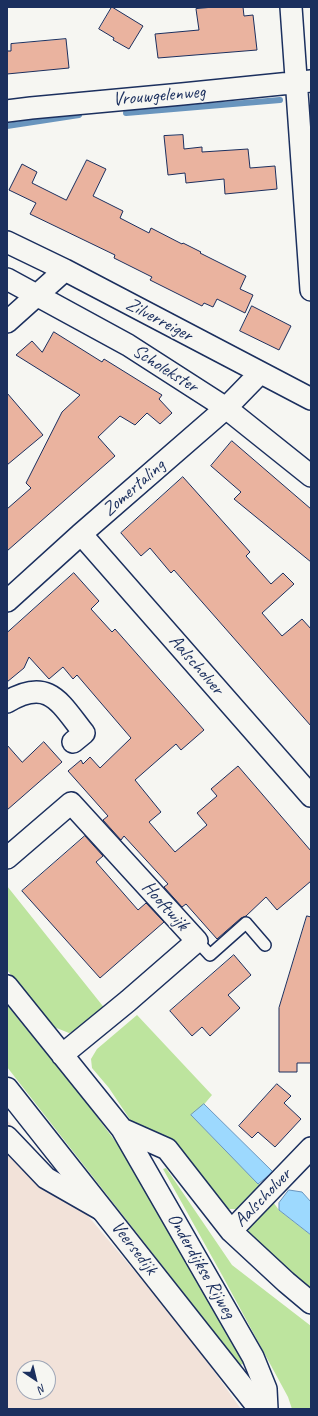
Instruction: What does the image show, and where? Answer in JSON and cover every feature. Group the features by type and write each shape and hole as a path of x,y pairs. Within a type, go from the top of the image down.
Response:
{"main road":[{"name":"Veersedijk","path":"7,1089 105,1211 260,1409"}],"street":[{"path":"291,7 304,82 311,290"},
{"name":"Vrouwgelenweg","path":"7,111 304,82"},
{"name":"Zilverreiger","path":"7,242 65,270 311,399"},
{"path":"7,322 65,270"},
{"name":"Scholekster","path":"7,279 128,345 226,408 311,476"},
{"name":"Zomertaling","path":"7,601 81,534 226,408 260,373"},
{"name":"Aalscholver","path":"81,534 311,796"},
{"path":"7,702 20,694 43,692 58,700 84,733 73,742"},
{"name":"Hooftwijk","path":"7,858 71,803 196,941 128,1001 62,1055"},
{"name":"Onderdijkse Rijweg","path":"7,986 122,1129 253,1357 266,1389 267,1409"},
{"name":"Onderdijkse Rijweg","path":"122,1129 167,1149 231,1231 311,1303"},
{"path":"7,1137 46,1178 105,1211"},
{"name":"Aalscholver","path":"231,1231 311,1148"}],"lane":[{"path":"196,941 210,955 246,923 265,945"}],"shaded area":[{"path":"7,1120 186,1332 241,1409 7,1409"}],"green space":[{"path":"7,886 106,1010 82,1029 69,1033 54,1027 7,970"},
{"path":"7,1005 89,1106 124,1153 246,1361 243,1364 240,1365 7,1067"},
{"path":"137,1015 212,1095 201,1108 191,1115 262,1187 238,1209 227,1209 168,1138 131,1121 109,1088 92,1068 91,1059 97,1049"},
{"path":"166,1168 232,1265 311,1326 311,1409 292,1409 288,1397 163,1169"},
{"path":"273,1202 279,1210 311,1235 311,1292 249,1236 248,1228"}],"water":[{"path":"204,1104 273,1172 258,1184 191,1115"},
{"path":"289,1190 302,1192 311,1202 311,1235 279,1210 279,1203"}],"building":[{"path":"112,7 143,26 129,49 113,40 114,38 99,29"},
{"path":"214,7 243,7 244,16 253,15 257,50 158,58 155,34 199,30 196,9"},
{"path":"66,39 69,68 7,74 7,51 11,51 11,44"},
{"path":"183,135 184,149 202,147 202,152 248,149 250,168 275,166 277,189 225,194 224,179 186,183 185,173 168,175 164,136"},
{"path":"87,160 106,169 93,196 123,211 120,218 149,233 151,228 246,276 240,289 253,295 245,313 217,299 213,307 204,303 202,306 150,280 152,277 114,258 115,255 30,214 36,203 9,190 22,164 37,172 32,183 66,200"},
{"path":"252,306 291,326 279,350 240,331"},
{"path":"54,332 102,362 104,359 162,395 159,399 172,413 160,424 147,413 135,425 120,416 98,437 115,456 7,551 7,509 31,488 26,483 62,412 80,395 16,355 32,341 42,352"},
{"path":"7,393 43,435 7,465"},
{"path":"232,441 311,509 311,562 234,499 241,492 211,466"},
{"path":"183,477 250,552 246,556 271,584 283,573 294,584 262,613 282,636 302,619 311,629 311,726 174,570 171,573 150,548 141,556 121,533"},
{"path":"74,573 99,601 91,609 112,632 115,629 204,730 181,750 176,744 135,780 161,812 149,822 175,852 207,825 197,813 217,796 211,789 238,766 311,851 311,881 277,910 266,897 246,916 241,918 217,939 186,904 182,907 164,887 168,884 124,836 121,840 103,820 108,816 68,771 81,760 83,764 90,757 100,768 131,738 77,675 73,679 63,667 49,679 29,657 24,668 7,682 7,633"},
{"path":"44,742 62,762 7,810 7,745 22,762"},
{"path":"85,836 103,856 96,862 138,910 146,903 164,922 100,978 22,891"},
{"path":"307,916 311,917 311,1063 297,1063 297,1072 279,1072 279,1008"},
{"path":"234,955 251,975 228,995 240,1008 210,1036 202,1027 192,1036 170,1011"},
{"path":"277,1084 291,1096 284,1103 301,1119 275,1147 258,1132 252,1138 239,1126"}],"waterway":[{"path":"126,113 280,100"},
{"path":"7,126 79,115"}]}
